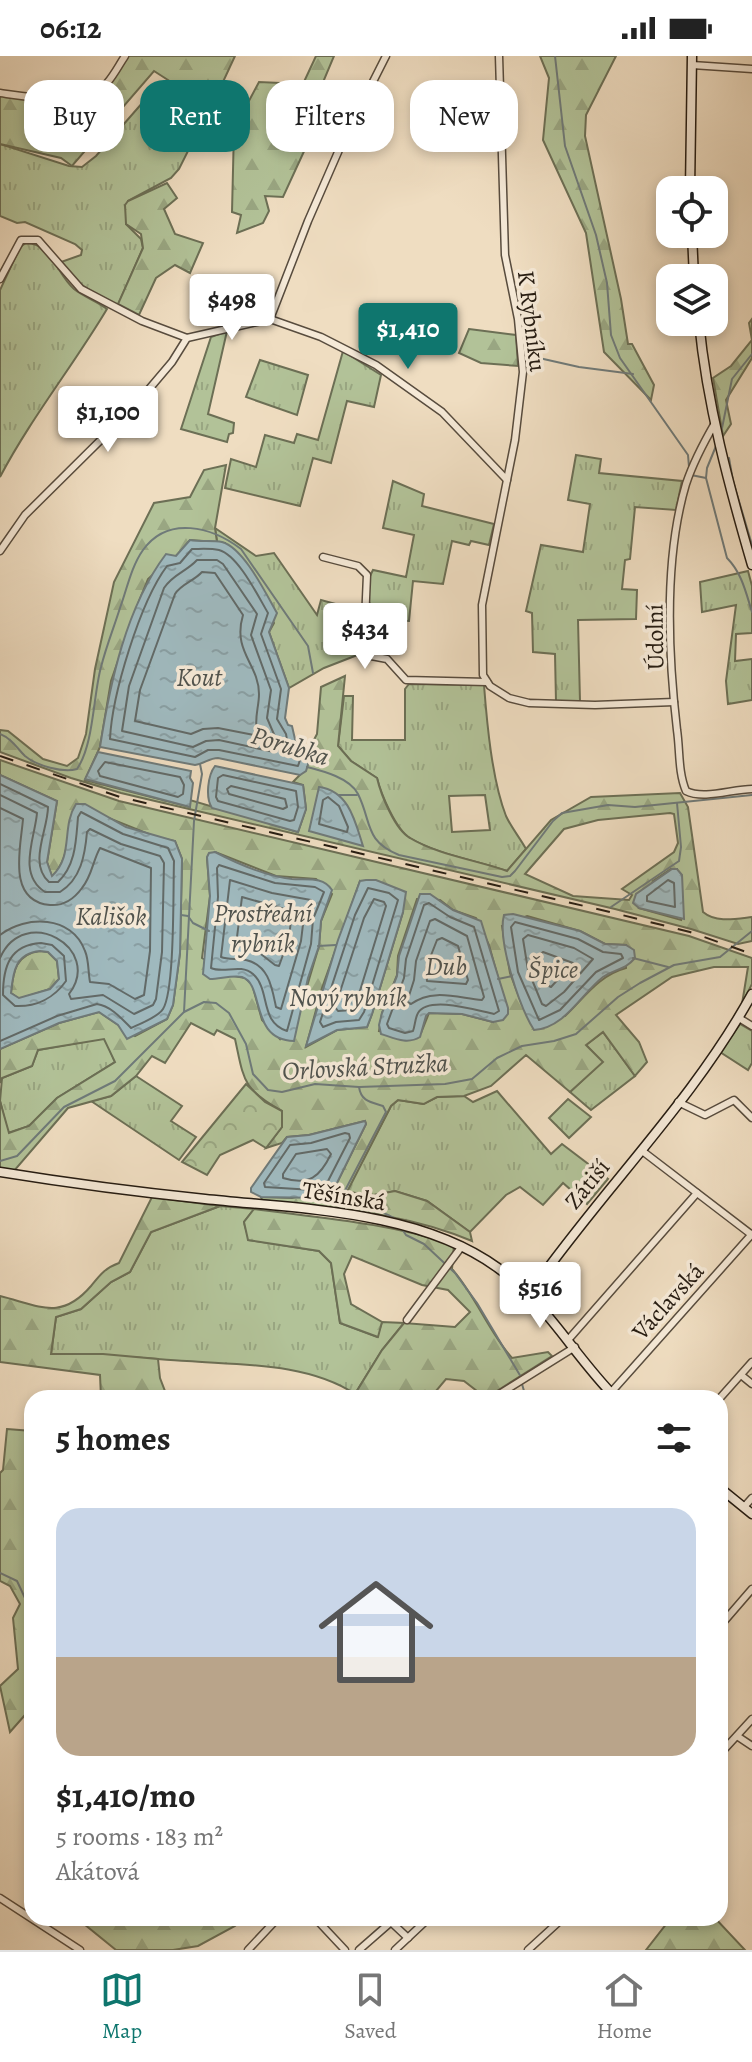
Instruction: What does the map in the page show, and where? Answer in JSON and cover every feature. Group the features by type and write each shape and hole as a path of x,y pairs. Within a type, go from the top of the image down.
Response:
{"street":[{"path":"0,93 38,98 77,96 96,91 107,83 125,56"},
{"path":"270,319 336,157 386,56"},
{"name":"K Rybníku","path":"487,682 481,656 482,605 515,440 523,372 516,309 505,255 499,56"},
{"path":"690,176 692,61 752,69"},
{"path":"0,279 21,240 38,240 81,289 142,321 187,338 270,319 321,337 376,365 442,412 507,480"},
{"path":"701,336 715,423 752,565"},
{"path":"0,551 25,515 133,408 172,362 187,338"},
{"name":"Údolní","path":"715,423 687,482 677,521 671,620 681,772 686,791 692,794 752,789"},
{"path":"323,557 358,566 367,575 366,655 387,659 406,680 487,682 509,698 529,703 595,705 674,702"},
{"name":"Zátiší","path":"530,1293 561,1248 678,1102 739,1018 752,994"},
{"path":"739,1018 752,1026"},
{"path":"678,1102 705,1115 734,1100 752,1118"},
{"path":"641,1150 752,1234"},
{"name":"Těšínská","path":"0,1172 86,1185 326,1212 412,1228 462,1246 497,1267 530,1293 606,1390"},
{"path":"505,1390 572,1344 697,1193"},
{"name":"Václavská","path":"616,1390 752,1234"},
{"path":"407,1320 462,1246"},
{"path":"727,1390 752,1362"},
{"path":"741,1375 752,1384"},
{"path":"728,1494 752,1514"},
{"path":"744,1507 752,1498"},
{"path":"728,1617 752,1589"},
{"path":"728,1746 752,1719"},
{"path":"737,1736 752,1746"},
{"path":"0,1898 24,1914"},
{"path":"43,1926 80,1950"},
{"path":"248,1950 270,1926"},
{"path":"322,1926 345,1950"},
{"path":"359,1950 384,1926"},
{"path":"396,1926 408,1938"},
{"path":"395,1950 421,1926"},
{"path":"528,1950 554,1926"}],"green space":[{"path":"125,56 235,56 224,80 168,80 154,71 146,80 140,80 140,87 124,106 124,80 109,80"},
{"path":"316,56 334,56 324,80 305,80"},
{"path":"540,56 616,56 586,115 585,136 628,344 632,344 654,385 651,400 604,352 586,233 543,140 549,78"},
{"path":"259,82 266,82 266,152 304,152 283,197 265,196 269,211 263,223 237,233 241,215 232,212 233,152 250,152 250,99"},
{"path":"0,95 24,96 24,150 0,144"},
{"path":"140,106 140,152 188,152 171,178 128,201 126,224 141,239 143,248 118,305 86,288 66,270 61,262 81,255 82,250 75,244 25,222 17,223 0,216 0,144 69,166 82,167 99,152 124,152 124,124"},
{"path":"35,152 84,152 72,166 61,158"},
{"path":"167,183 177,198 164,209 175,234 203,243 190,273 175,265 156,278 139,315 118,304 143,248 141,234 126,224 125,205"},
{"path":"26,243 42,248 74,289 107,309 0,477 0,290 20,247"},
{"path":"469,329 516,335 518,366 481,363 459,353"},
{"path":"227,331 208,414 234,423 233,433 229,434 227,442 181,429 211,337"},
{"path":"752,340 752,358 726,400 731,424 723,436 713,378 731,366"},
{"path":"343,351 381,375 374,407 347,401 331,463 313,458 300,506 225,488 231,459 256,467 265,435 294,443 297,434 318,440"},
{"path":"260,360 308,375 297,415 246,397"},
{"path":"576,455 601,459 599,473 682,481 676,510 635,507 630,559 625,560 622,589 637,590 636,619 578,620 580,701 556,702 555,654 533,652 532,613 526,611 541,545 583,552 590,504 568,500"},
{"path":"226,465 215,528 217,542 190,540 148,579 111,681 100,747 85,780 190,807 190,800 298,832 306,809 303,785 293,782 307,766 307,753 317,734 321,687 345,676 338,746 351,761 377,778 394,820 410,838 445,853 507,871 551,820 591,797 680,793 688,807 703,912 720,919 752,917 752,941 738,944 615,909 121,793 0,752 0,730 8,731 43,759 67,766 78,758 86,734 95,669 114,582 154,503 190,497 204,470","holes":["674,814 678,843 674,852 622,889 632,895 629,900 573,896 525,874 564,829 598,820","671,869 677,869 681,920 639,908 653,881"]},
{"path":"393,481 424,494 422,506 494,524 489,545 452,541 443,584 413,581 409,621 365,619 369,578 373,570 406,577 414,535 383,528"},
{"path":"215,528 256,556 274,553 317,615 321,600 361,611 360,654 324,668 289,688 269,632 274,623 225,543 217,542"},
{"path":"748,571 752,586 752,633 736,634 735,661 752,659 752,700 728,704 726,681 736,605 702,612 700,582"},
{"path":"409,684 484,685 497,786 506,816 526,849 507,871 445,853 410,838 394,820 377,778 351,761 338,746 344,696 353,696 352,740 405,740 405,689","holes":["485,795 490,830 452,832 449,796"]},
{"path":"0,760 119,801 689,936 752,958 752,984 742,1004 748,967 714,967 672,977 616,1015 639,1042 647,1062 635,1076 603,1032 586,1045 603,1062 570,1092 526,1055 491,1086 464,1096 437,1097 424,1104 398,1100 391,1106 347,1192 374,1195 395,1191 427,1201 470,1232 472,1241 395,1218 262,1200 261,1197 292,1198 335,1187 365,1121 309,1135 287,1137 282,1143 266,1148 282,1127 282,1111 259,1096 247,1082 235,1039 217,1030 214,1035 191,1023 165,1063 152,1056 136,1076 111,1096 68,1108 14,1171 0,1168 0,1101 9,1133 29,1126 57,1098 115,1062 104,1039 38,1050 32,1066 2,1078 0,1083 0,1049 59,1023 99,1012 135,1036 167,1019 173,1005 180,953 182,859 175,841 156,837 109,818 68,837 59,868 52,877 47,862 57,801 0,775","holes":["215,852 276,876 316,879 332,894 321,921 319,946 302,1003 280,1039 262,1020 252,984 202,958 210,896 207,858","360,881 403,912 372,1014 367,1027 337,1030 306,1047 322,988","417,899 440,900 453,910 476,918 489,945 502,992 493,1022 462,1014 429,1013 421,1033 379,1031 382,1013 397,975 398,956","527,916 580,931 605,944 626,945 626,968 600,982 565,1016 522,1005 510,973 502,926"]},
{"path":"40,951 48,952 57,961 59,979 50,989 19,999 11,993 17,965 26,956"},
{"path":"740,1024 752,1031 752,1063 748,1070 720,1052"},
{"path":"603,1032 635,1076 591,1110 570,1092 602,1062 586,1045"},
{"path":"105,1038 115,1062 57,1098 29,1126 8,1133 0,1101 2,1078 32,1066 38,1050"},
{"path":"136,1076 182,1106 171,1121 196,1137 179,1160 91,1101 111,1096"},
{"path":"246,1084 265,1102 282,1111 282,1127 266,1148 253,1140 220,1155 207,1175 182,1162"},
{"path":"497,1091 551,1154 562,1144 608,1179 587,1204 563,1183 543,1205 520,1187 506,1195 470,1232 427,1201 395,1191 374,1195 346,1192 391,1106 398,1100 423,1104 437,1097 464,1096 473,1102"},
{"path":"568,1099 591,1117 569,1138 549,1118"},
{"path":"152,1197 220,1206 151,1232 130,1272 111,1282 81,1309 56,1317 51,1354 103,1354 158,1359 165,1390 101,1390 100,1375 0,1362 0,1296 38,1306 60,1307 80,1297 103,1272 119,1263"},
{"path":"220,1206 254,1209 244,1222 249,1240 319,1251 331,1263 340,1323 377,1337 382,1322 404,1323 382,1350 357,1390 348,1390 317,1376 274,1367 51,1354 56,1317 81,1309 111,1282 130,1272 151,1232"},
{"path":"254,1209 380,1226 454,1245 452,1269 512,1358 548,1352 552,1356 499,1390 476,1390 464,1381 446,1379 437,1390 357,1390 382,1350 404,1323 455,1327 470,1312 448,1290 422,1285 352,1256 344,1274 351,1304 382,1322 378,1337 340,1323 331,1263 319,1251 248,1240 244,1222"},
{"path":"7,1429 24,1430 24,1716 10,1732 0,1686 18,1669 13,1618 20,1604 10,1586 0,1581 0,1473 3,1470"},
{"path":"86,1926 235,1926 198,1946 173,1950 116,1950"},
{"path":"665,1926 722,1926 745,1950 646,1950"}],"water":[{"name":"Kout","path":"190,540 218,541 230,546 254,573 277,613 269,632 289,688 285,718 292,726 297,748 310,758 306,771 300,775 218,758 195,765 100,747 115,672 140,598 166,554 176,556"},
{"path":"98,752 191,771 190,807 85,779"},
{"path":"215,766 303,785 306,809 298,832 212,808 208,786"},
{"name":"Kališok","path":"0,775 57,801 47,862 52,876 63,860 69,822 76,804 85,804 126,827 175,841 182,859 180,953 173,1005 167,1019 127,1039 118,1025 99,1012 59,1023 0,1049","holes":["32,952 48,952 57,961 59,979 50,989 19,998 11,993 17,964 21,959"]},
{"path":"319,787 337,794 344,801 363,846 309,831"},
{"name":"Prostřední rybník","path":"215,852 272,875 319,881 332,890 321,921 319,946 308,978 294,1041 270,1032 249,982 242,977 210,979 203,974 210,896 207,857"},
{"path":"672,869 677,869 682,875 684,919 639,908 633,903 636,894"},
{"name":"Nový rybník","path":"376,880 406,892 403,912 372,1014 367,1027 337,1030 306,1046 338,940 360,881"},
{"name":"Dub","path":"420,894 430,894 453,910 481,921 508,1008 503,1020 493,1022 462,1014 429,1013 420,1037 400,1040 381,1034 379,1025 382,1013 397,976 399,956"},
{"name":"Špice","path":"513,914 580,931 605,944 626,945 634,950 635,958 603,977 564,1017 545,1028 534,1030 522,1006 504,941 504,915"},
{"path":"365,1121 335,1187 322,1192 322,1198 261,1197 251,1192 287,1137 309,1135"}],"waterway":[{"path":"555,56 565,146 596,235 607,283 611,335 620,358 688,455 689,467"},
{"name":"Porubka","path":"721,433 732,379 752,354"},
{"path":"525,358 633,374"},
{"name":"Porubka","path":"716,446 706,478 727,558 740,577 752,612"},
{"path":"729,458 752,545"},
{"path":"691,475 706,478"},
{"path":"0,734 36,763 50,768 77,769 87,747 103,660 132,571 153,539 177,529 204,530 241,549 308,646 313,673"},
{"name":"Porubka","path":"184,1012 194,821 202,774 200,764"},
{"name":"Porubka","path":"307,767 336,776 354,788 374,837 388,850 502,877 510,876 515,871 562,813 608,805 635,807 752,795"},
{"path":"339,795 357,795"},
{"path":"611,907 679,861 681,847 677,803"},
{"path":"181,915 188,916 193,923 209,931"},
{"name":"Orlovská Stružka","path":"0,1161 17,1156 64,1107 115,1081 184,1012 204,1002 216,1003 229,1013 246,1044 253,1074 268,1090 282,1092 315,1084 359,1087 445,1084 472,1079 497,1058 522,1046 576,1034 618,997 640,983 674,965 720,957 752,931"},
{"path":"318,946 336,945"},
{"path":"633,958 668,967"},
{"path":"498,979 512,976"},
{"path":"359,1087 364,1098 383,1106 386,1112 339,1202 351,1208 389,1215 396,1220"},
{"path":"402,1229 406,1235 424,1244 455,1273 477,1303 521,1377"},
{"path":"522,1384 524,1390"},
{"path":"0,1573 17,1581 24,1596"}],"railway":[{"path":"0,756 120,797 614,913 690,932 752,954"}]}
